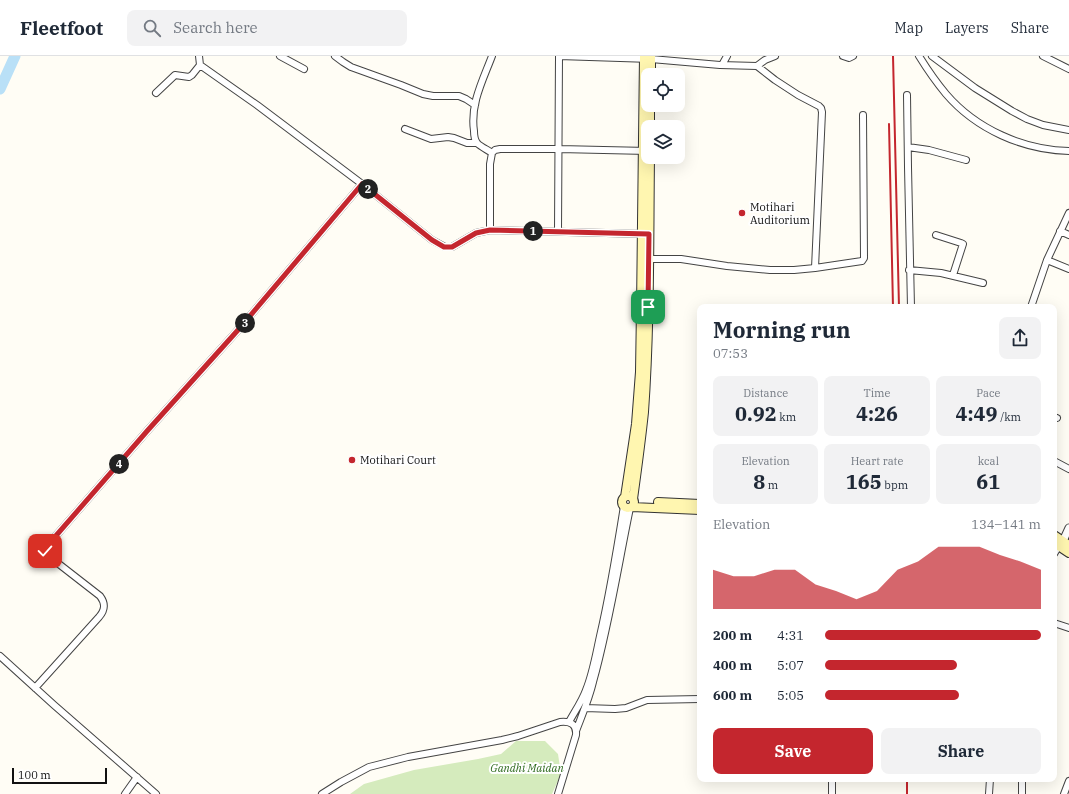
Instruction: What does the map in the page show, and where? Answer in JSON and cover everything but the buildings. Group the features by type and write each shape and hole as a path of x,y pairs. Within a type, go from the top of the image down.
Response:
{"main road":[{"path":"647,58 649,68"},
{"path":"646,120 647,58"},
{"path":"629,503 642,433 644,405 649,259 645,234 645,164"},
{"path":"629,503 639,379 650,164"},
{"path":"629,503 697,504"},
{"path":"629,503 697,510"},
{"path":"1061,544 1069,553"}],"street":[{"path":"156,93 175,75 191,76 200,66 199,56"},
{"path":"280,56 304,69"},
{"path":"336,56 347,65 401,84 423,94 433,96 459,96 475,105"},
{"path":"477,143 474,135 473,124 475,105 478,92 492,56"},
{"path":"558,232 559,56 647,58 722,65 757,66 798,95 819,106 822,110 815,268"},
{"path":"722,65 726,56"},
{"path":"757,66 765,60 775,56"},
{"path":"843,56 849,58 853,56"},
{"path":"919,56 947,95 963,111 979,122 1012,140 1052,150 1069,151"},
{"path":"932,56 975,88 1012,112 1043,126 1069,130"},
{"path":"1044,56 1069,69"},
{"path":"200,66 257,105 362,184 432,240 444,247 452,247 476,233 490,230 645,234"},
{"path":"907,95 909,270 911,304"},
{"path":"649,259 681,259 727,266 770,270 794,270 842,263 861,262 863,260 863,115"},
{"path":"405,129 431,139 448,137 468,143 477,143 492,153"},
{"path":"490,230 490,164 492,153 495,150 500,148 641,150"},
{"path":"908,148 929,150 966,160"},
{"path":"35,688 99,617 105,608 104,600 100,596 46,554 45,550 47,546 238,330 362,184"},
{"path":"1033,304 1047,260 1069,213"},
{"path":"1060,232 1069,235"},
{"path":"936,235 963,244 952,275"},
{"path":"1047,260 1069,269"},
{"path":"909,270 932,271 983,283"},
{"path":"1057,462 1069,468"},
{"path":"558,794 575,741 576,731 593,681 614,596 629,503"},
{"path":"569,722 587,688 597,651 617,549 629,503"},
{"path":"1061,544 1069,528"},
{"path":"1057,624 1069,628"},
{"path":"0,656 156,794"},
{"path":"585,708 615,709 626,708 647,700 697,699"},
{"path":"322,794 369,767 408,757 502,740 560,722 569,722 573,724 576,731"},
{"path":"125,794 137,777"},
{"path":"1064,794 1069,781"},
{"path":"832,782 832,794"},
{"path":"990,782 990,794"},
{"path":"1022,782 1022,794"}],"green space":[{"name":"Gandhi Maidan","path":"516,741 545,741 558,754 561,774 552,794 350,794 364,784 414,770 501,754"}],"waterway":[{"path":"0,89 15,56"}],"railway":[{"path":"893,56 899,304"},
{"path":"889,124 893,304"},
{"path":"907,782 907,794"}],"place":[{"name":"Motihari Auditorium","path":"742,213"},
{"name":"Motihari Court","path":"352,460"}],"route":[{"path":"45,551 47,546 148,430 275,288 362,184 432,240 444,247 456,246 476,233 490,230 649,234 648,307"}]}
